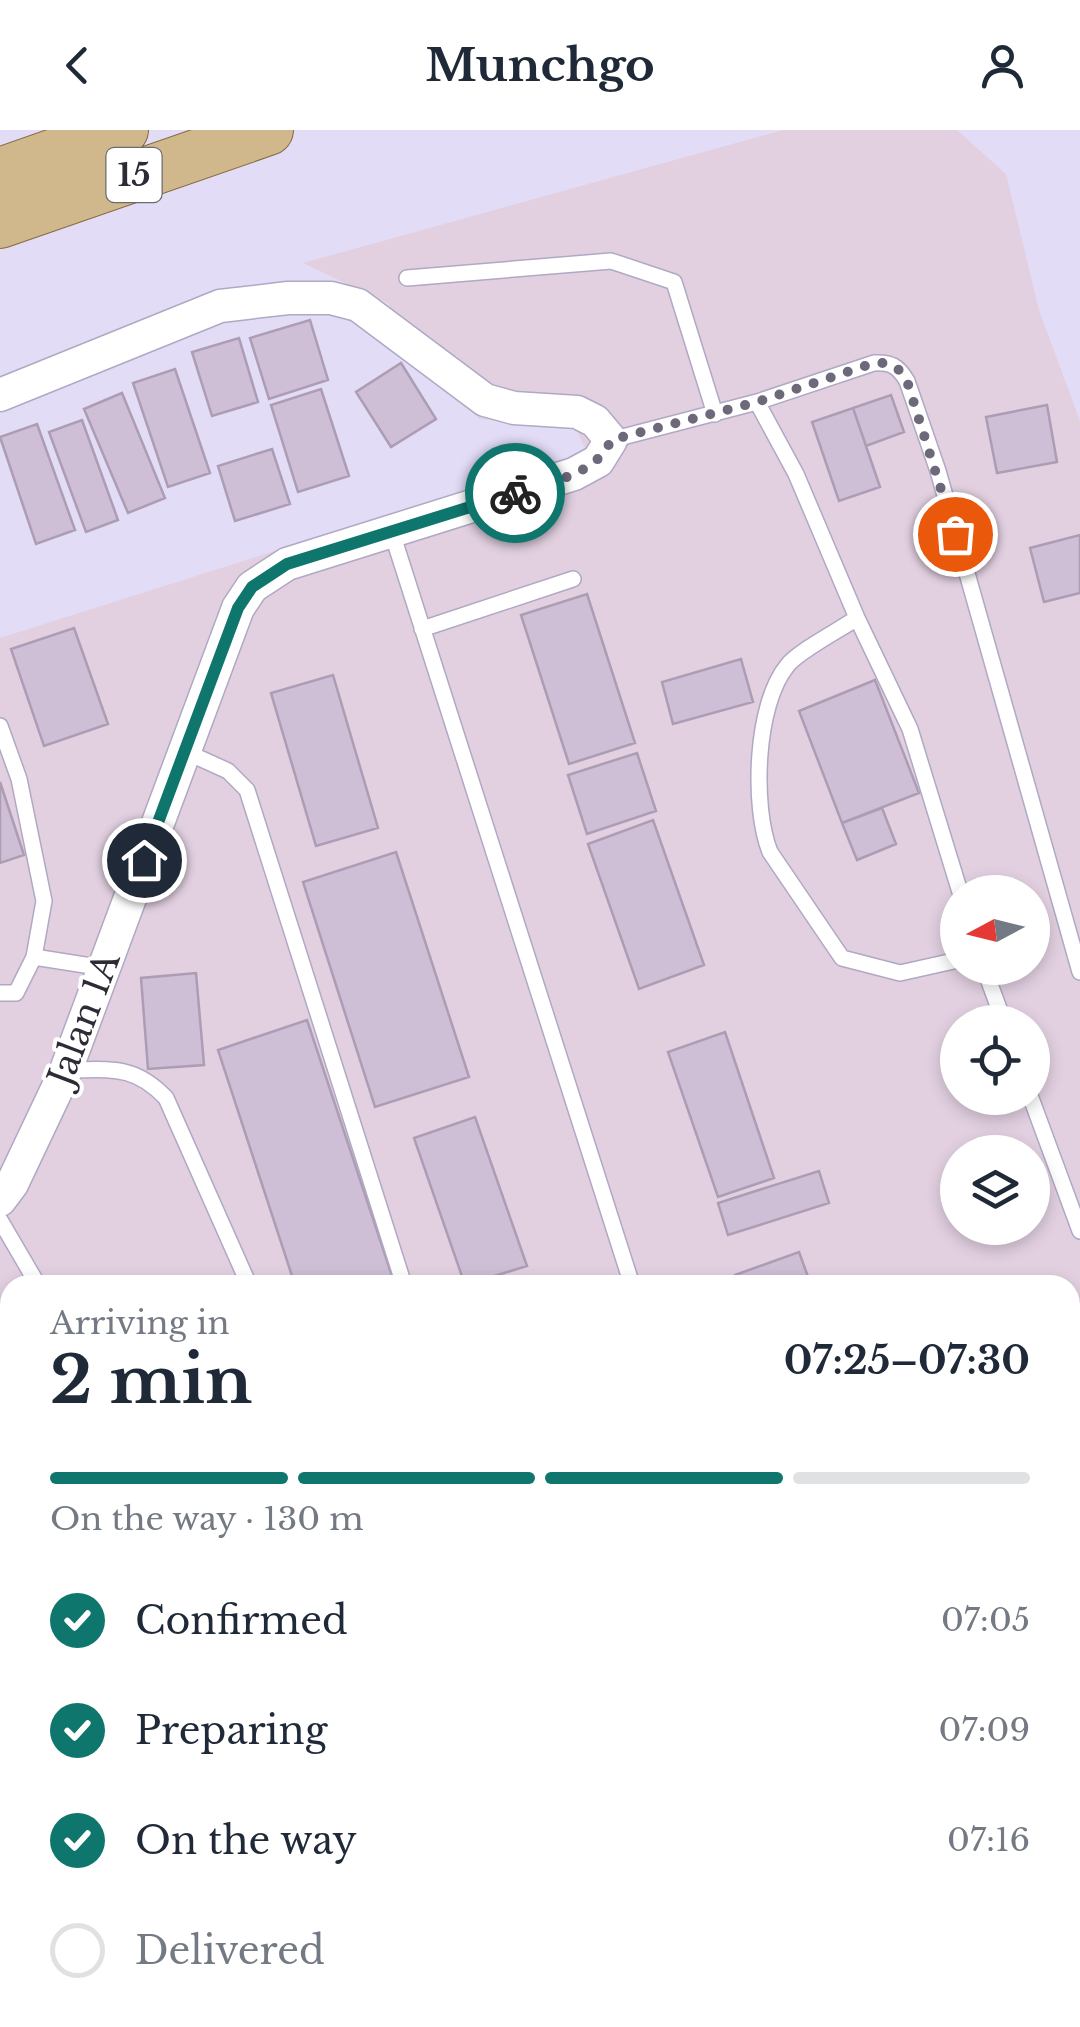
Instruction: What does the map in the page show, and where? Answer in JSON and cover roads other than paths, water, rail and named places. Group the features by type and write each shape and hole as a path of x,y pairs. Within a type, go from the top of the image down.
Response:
{"main road":[{"name":"15","path":"0,173 123,130"},
{"name":"15","path":"0,223 268,130"}],"street":[{"path":"0,395 220,306 288,298 331,298 358,305 485,400 514,408 577,412 595,421 611,440"},
{"name":"Jalan 1A","path":"0,1200 12,1184 66,1070 238,608 252,587 287,564 574,474 598,462 611,440"}],"lane":[{"path":"407,278 610,262 674,282 715,414"},
{"path":"611,440 757,402 874,363 889,362 900,370 938,471 1080,972"},
{"path":"757,402 796,474 857,618 910,729 955,875"},
{"path":"392,533 629,1275"},
{"path":"422,629 573,579"},
{"path":"857,618 787,665 771,701 759,759 763,834 770,852 842,958 900,973 940,964"},
{"path":"0,726 19,778 44,901 34,957 16,993 0,993"},
{"path":"184,751 228,771 247,790 401,1275"},
{"path":"34,957 104,968"},
{"path":"66,1070 134,1072 166,1098 245,1275"},
{"path":"1037,1115 1080,1231"},
{"path":"0,1220 32,1275"}]}
